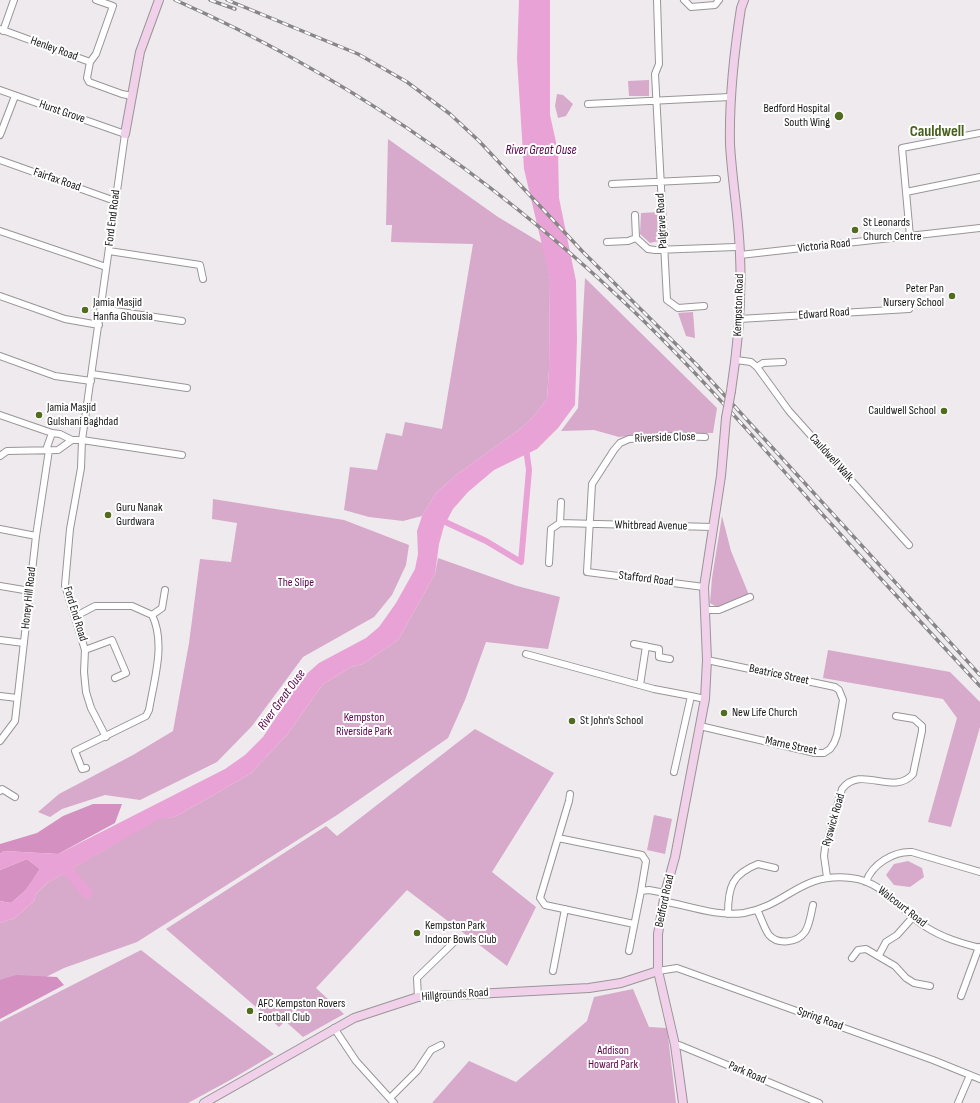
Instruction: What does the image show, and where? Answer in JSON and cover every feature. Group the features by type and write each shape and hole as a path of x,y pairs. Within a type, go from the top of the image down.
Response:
{"main road":[{"name":"Ford End Road","path":"125,134 140,52 146,32 159,0"},
{"path":"737,0 737,4 741,8"},
{"name":"Kempston Road","path":"704,610 704,586 721,476 726,418 736,360 739,319 738,251 730,145 730,97 733,61 741,8 744,0"},
{"name":"Bedford Road","path":"683,1103 675,1045 658,972 658,934 664,897 675,857 705,699 707,660 704,610"},
{"name":"Hillgrounds Road","path":"207,1102 334,1028 354,1018 418,997 589,988 621,983 658,972"}],"street":[{"path":"2,30 14,0"},
{"path":"90,62 96,54 113,6 96,0"},
{"name":"Palgrave Road","path":"657,0 659,64 654,74 667,300 678,308 704,306"},
{"path":"684,0 691,7 715,5 719,0"},
{"name":"Henley Road","path":"2,30 90,62 87,78 89,82 132,96"},
{"name":"Hurst Grove","path":"0,90 125,134"},
{"path":"0,135 15,96"},
{"path":"588,104 656,102 684,98 730,97"},
{"path":"910,236 902,148 980,133"},
{"name":"Ford End Road","path":"106,736 91,708 86,692 84,672 85,650 76,616 65,585 64,576 70,529 81,468 82,440 109,251 114,200 125,134"},
{"name":"Fairfax Road","path":"0,160 114,200"},
{"path":"906,192 980,177"},
{"path":"612,184 717,179"},
{"path":"607,242 628,242 636,238 635,215"},
{"name":"Victoria Road","path":"636,238 648,249 664,251 706,249 738,251 910,236 980,228"},
{"path":"0,231 106,267"},
{"path":"109,251 200,265 203,279"},
{"path":"0,296 65,319 99,325"},
{"path":"101,309 182,321"},
{"name":"Edward Road","path":"739,319 909,309"},
{"path":"0,356 55,376 91,382"},
{"path":"736,360 751,362 757,367 763,363 782,362"},
{"name":"Cauldwell Walk","path":"757,367 789,411 909,545"},
{"path":"92,374 187,388"},
{"path":"0,416 52,433 60,434 72,440 82,440 182,455"},
{"name":"Honey Hill Road","path":"0,741 15,721 47,450 52,433"},
{"name":"Riverside Close","path":"587,572 592,484 620,443 629,439 676,436 705,437"},
{"path":"0,456 7,451 58,450 72,440"},
{"path":"549,563 551,529 560,523 561,502"},
{"name":"Whitbread Avenue","path":"560,523 712,528"},
{"path":"0,530 36,536"},
{"name":"Stafford Road","path":"587,572 704,586"},
{"path":"0,586 30,591"},
{"path":"152,615 162,608 165,590"},
{"path":"704,610 719,610 750,597"},
{"path":"76,616 95,606 132,606 152,615 159,634 157,663 149,710 146,716 75,751 82,769 86,768"},
{"path":"0,640 24,643"},
{"path":"85,650 112,640 126,673 115,678"},
{"path":"634,644 659,649 659,656 670,659"},
{"path":"640,685 646,646"},
{"path":"526,654 640,685 705,699"},
{"name":"Beatrice Street","path":"707,660 834,687 839,690 843,700"},
{"path":"0,696 17,698"},
{"path":"674,772 691,696"},
{"name":"Marne Street","path":"700,726 815,753 824,753 834,744 843,700"},
{"name":"Ryswick Road","path":"827,877 824,856 825,848 842,789 847,783 860,778 898,784 909,779 913,774 922,731 919,722 896,716"},
{"path":"906,725 907,718"},
{"path":"0,791 2,789 15,797"},
{"path":"570,794 540,898 545,905 634,924"},
{"path":"569,801 577,802"},
{"path":"558,838 642,855 646,861 629,951"},
{"path":"866,882 872,870 893,855 902,851 912,852 980,872"},
{"path":"728,914 729,890 736,877 758,864 766,869 775,868"},
{"name":"Walcourt Road","path":"641,891 649,890 664,897 714,913 728,914 757,910 770,905 805,884 827,877 854,878 877,887 913,917 935,932 962,944 979,947"},
{"path":"757,910 766,930 771,936 785,942 792,940 804,932 813,905"},
{"path":"553,971 565,910"},
{"path":"879,955 886,942 897,935 913,917"},
{"path":"418,997 417,978 454,942"},
{"path":"855,944 858,950"},
{"path":"961,996 979,947"},
{"path":"852,958 858,950 866,949 879,955 895,966 913,986 930,986"},
{"name":"Spring Road","path":"658,972 677,968 933,1060 980,1079"},
{"path":"334,1028 356,1061 392,1100 417,1071 431,1050 441,1045"},
{"name":"Park Road","path":"675,1045 679,1045 819,1103"},
{"path":"958,1103 970,1075"}],"green space":[{"path":"649,80 649,96 629,96 628,81"},
{"path":"557,94 563,95 573,104 566,116 558,118 555,106"},
{"path":"388,139 498,217 543,244 550,279 549,369 547,399 534,416 520,429 456,475 436,493 422,516 403,521 369,517 344,510 350,467 377,470 386,433 402,436 405,422 442,429 473,244 391,242 392,225 386,225"},
{"path":"659,212 659,241 650,243 640,234 641,213"},
{"path":"585,278 717,408 713,433 654,433 619,437 594,430 561,431 578,408"},
{"path":"693,312 695,338 686,336 678,313"},
{"name":"The Slipe","path":"213,499 344,520 409,545 406,565 392,595 374,617 303,657 252,726 217,762 140,800 105,795 62,809 50,817 38,812 59,794 133,755 173,731 189,643 200,559 231,562 237,523 212,519"},
{"path":"722,516 731,551 749,595 717,607 710,603 712,578"},
{"name":"Kempston Riverside Park","path":"438,558 517,586 560,597 548,649 486,642 465,700 448,738 337,815 137,942 64,968 0,1000 0,923 15,918 34,901 36,894 47,883 159,818 175,817 250,774 287,735 323,684 351,667 363,664 398,640 435,574"},
{"path":"828,650 950,672 980,702 980,727 951,827 928,822 957,718 943,699 823,678"},
{"path":"475,729 554,773 492,872 536,907 507,966 407,890 316,988 344,1014 303,1037 285,1021 279,1027 166,929 326,826 337,836"},
{"path":"654,815 672,819 665,854 647,850"},
{"path":"908,861 922,868 924,877 910,887 894,885 886,875 894,864"},
{"path":"141,950 274,1054 188,1103 0,1103 0,1022"},
{"name":"Addison Howard Park","path":"633,989 649,1027 667,1028 676,1103 432,1103 469,1061 516,1082 587,1021 594,997"}],"shaded area":[{"path":"93,804 122,804 115,823 58,854 4,851 0,854 0,844 37,833 63,816"},
{"path":"27,859 40,869 26,890 11,903 0,901 0,870"},
{"path":"16,975 57,977 64,985 0,1019 0,980"}],"water":[{"name":"River Great Ouse","path":"519,0 550,0 550,115 558,151 559,198 576,281 577,339 575,405 558,428 537,449 494,470 468,492 453,509 444,526 439,544 435,574 398,640 363,664 351,667 323,684 287,735 250,774 175,817 159,819 47,883 36,894 34,901 15,918 0,923 0,901 11,903 26,890 40,869 27,859 0,870 0,854 4,851 58,854 225,769 245,755 263,737 302,678 319,663 366,638 379,627 396,603 415,569 418,554 417,531 422,516 436,493 456,475 520,429 534,416 547,399 549,369 550,279 524,169 517,59"}],"waterway":[{"path":"439,519 486,541 521,562 529,470 526,448"},
{"path":"57,866 61,862 87,893"}],"railway":[{"path":"175,0 296,60 412,131 521,212 573,255 648,325 696,375 744,426 854,550 980,686"},
{"path":"210,0 235,9"},
{"path":"227,0 358,54 407,82 450,114 479,141 583,252 696,364 980,675"}],"place":[{"name":"Bedford Hospital South Wing","path":"839,116"},
{"name":"St Leonards Church Centre","path":"855,230"},
{"name":"Peter Pan Nursery School","path":"952,296"},
{"name":"Jamia Masjid Hanfia Ghousia","path":"85,310"},
{"name":"Cauldwell School","path":"944,411"},
{"name":"Jamia Masjid Gulshani Baghdad","path":"39,415"},
{"name":"Guru Nanak Gurdwara","path":"108,515"},
{"name":"New Life Church","path":"724,713"},
{"name":"St John's School","path":"572,721"},
{"name":"Kempston Park Indoor Bowls Club","path":"417,933"},
{"name":"AFC Kempston Rovers Football Club","path":"250,1011"}],"district":[{"name":"Cauldwell","path":"937,132"}]}
